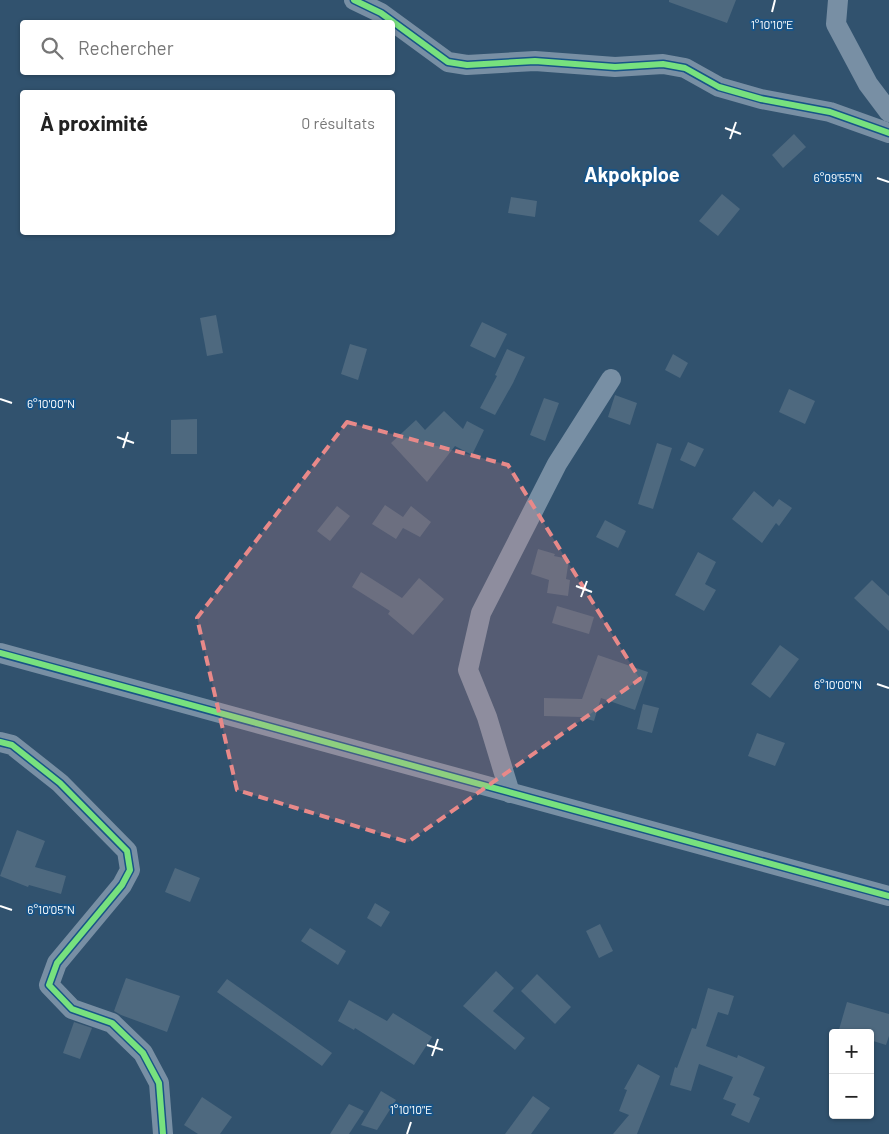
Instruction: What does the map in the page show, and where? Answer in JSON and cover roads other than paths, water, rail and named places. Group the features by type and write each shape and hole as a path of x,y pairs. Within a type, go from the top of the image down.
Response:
{"street":[{"path":"354,0 381,13 391,20"},
{"path":"838,0 836,24 868,84 889,112"},
{"path":"395,23 448,62 467,65 535,61 615,67 663,64 685,68 719,87 830,112 889,133"},
{"path":"510,793 487,718 468,670 481,613 557,464 611,379"},
{"path":"0,653 889,896"},
{"path":"0,742 12,746 60,783 127,851 130,870 126,878 57,963 48,985 72,1009 112,1023 143,1053 159,1083 163,1134"}],"district":[{"name":"Akpokploe","path":"632,175"}]}
